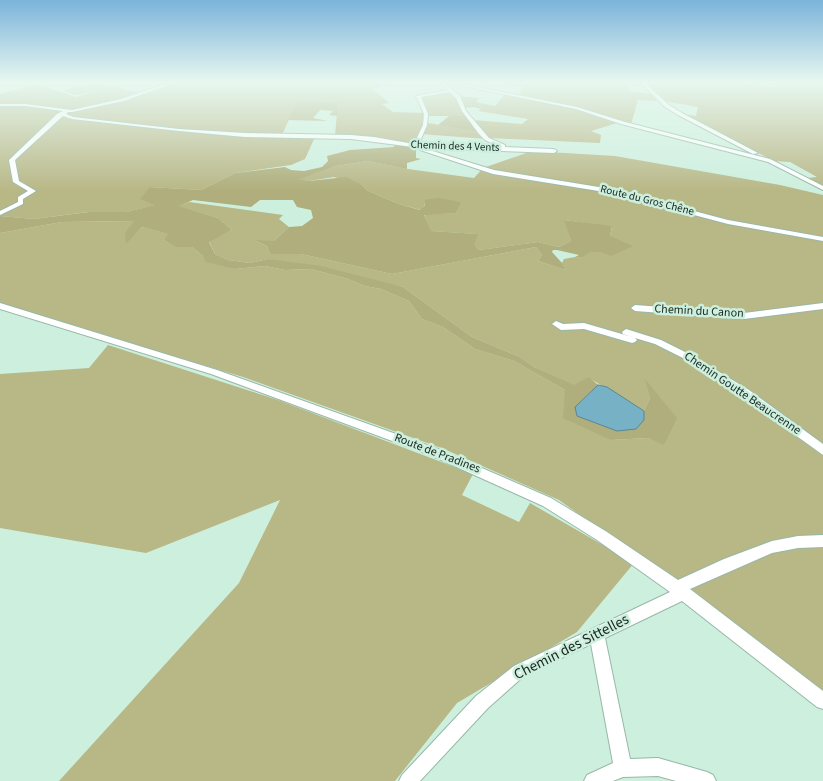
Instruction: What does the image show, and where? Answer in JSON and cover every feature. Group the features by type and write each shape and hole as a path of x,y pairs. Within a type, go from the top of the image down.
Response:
{"street":[{"path":"0,213 21,203 20,198 33,191 16,182 12,160 55,118"},
{"name":"Chemin des 4 Vents","path":"76,118 178,130 245,135 351,137 415,146 554,151"},
{"path":"415,146 426,118"},
{"path":"470,118 481,133 507,149"},
{"path":"610,118 774,162"},
{"path":"689,118 823,188"},
{"name":"Route du Gros Chêne","path":"415,146 500,173 611,191 728,222 823,240"},
{"name":"Route de Pradines","path":"0,306 214,372 451,458 548,502 602,536 680,590 823,701"},
{"name":"Chemin du Canon","path":"635,308 744,316 823,306"},
{"name":"Chemin Goutte Beaucrenne","path":"556,324 561,328 584,326 640,342 658,342"},
{"name":"Chemin Goutte Beaucrenne","path":"626,332 658,342 708,369 823,450"},
{"name":"Chemin des Sittelles","path":"408,781 482,702 519,671 597,634 729,564 772,547 798,542 823,541"},
{"path":"597,634 623,768"},
{"path":"593,781 623,768 658,768 707,781"}],"shaded area":[{"path":"0,118 290,118 281,137 315,137 305,159 291,165 235,173 201,190 150,187 156,205 126,212 88,212 34,219 0,216"},
{"path":"289,118 315,118 328,121 288,120"},
{"path":"337,118 424,118 423,122 478,132 486,139 421,134 415,145 410,145 372,137 335,135"},
{"path":"446,118 468,118 478,132 438,125"},
{"path":"525,118 633,118 631,124 620,122 591,131 601,135 600,143 489,138 473,120 522,124 528,119"},
{"path":"691,118 823,118 823,186 808,178 817,177 790,162 774,161"},
{"path":"395,144 415,148 416,158 421,159 407,163 407,169 368,161 336,166 299,179 309,181 346,177 362,185 368,191 399,204 420,210 425,205 424,200 438,198 461,202 456,213 424,215 431,231 478,234 474,245 479,250 538,242 559,247 571,241 564,220 612,226 610,236 633,246 611,256 601,252 590,252 582,258 575,257 579,255 553,250 552,252 566,270 538,261 542,255 536,247 392,274 301,254 270,254 267,246 254,240 274,241 289,227 302,226 313,218 311,210 297,207 293,200 260,200 251,207 193,200 179,206 218,218 232,230 209,242 215,254 228,260 250,263 268,259 321,266 403,287 472,337 520,357 534,367 574,385 589,377 598,385 575,407 644,420 644,411 650,398 645,379 677,418 664,445 648,438 611,440 563,418 565,390 514,361 475,349 443,327 422,319 409,301 381,289 365,286 348,279 311,269 285,270 265,266 235,269 206,262 203,256 192,247 175,247 164,240 168,234 142,227 126,244 125,233 134,221 62,222 0,233 0,216 34,219 89,212 126,212 155,205 140,199 150,187 201,190 235,173 285,167 291,170 304,171 322,167 328,161 327,156 350,150 394,147"},
{"path":"532,151 615,156 780,185 823,195 823,694 697,595 639,557 559,500 444,449 243,377 0,304 0,233 62,222 135,221 126,243 142,227 169,234 164,240 175,247 192,247 203,256 235,269 265,266 285,270 311,269 348,279 365,286 381,289 409,301 422,319 443,327 475,349 514,361 565,390 611,440 648,438 664,444 645,381 650,398 644,411 589,378 574,386 534,367 520,357 472,337 403,287 268,259 250,263 228,260 215,254 209,241 232,230 218,218 178,206 189,202 283,215 279,219 289,227 274,241 256,241 267,246 270,254 301,254 392,274 536,247 542,255 538,261 566,270 562,263 564,259 582,258 589,252 601,252 610,236 612,227 565,220 571,241 559,247 538,242 479,250 473,245 477,234 430,231 424,214 456,213 460,202 424,200 425,204 421,210 399,204 368,191 362,185 334,177 309,181 297,179 336,166 368,161 408,169 474,178 483,168"},
{"path":"108,345 278,400 473,474 462,495 519,522 530,503 634,563 577,632 457,703 395,781 59,781 239,583 280,500 146,553 0,528 0,374 89,368"}],"water":[{"path":"598,385 607,387 644,411 644,420 636,429 617,431 577,416 575,407"}]}
